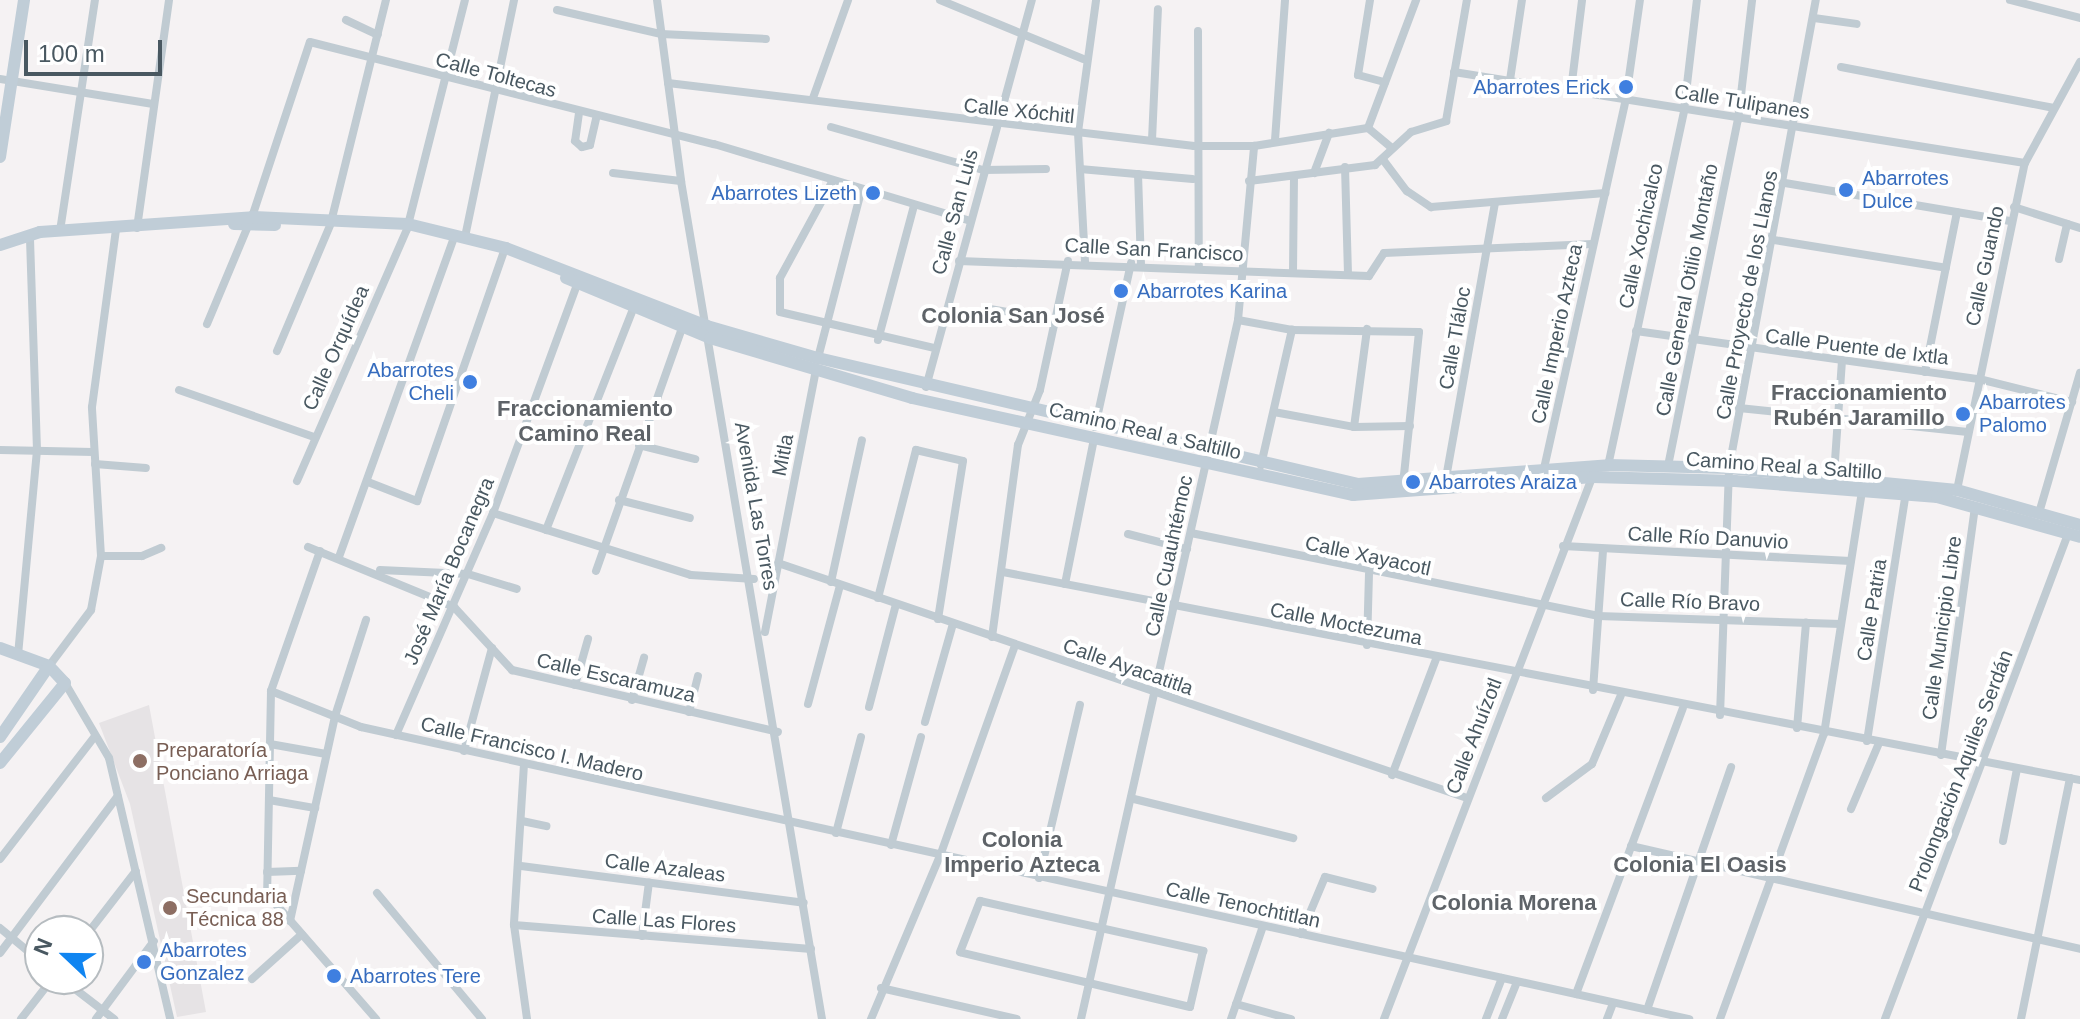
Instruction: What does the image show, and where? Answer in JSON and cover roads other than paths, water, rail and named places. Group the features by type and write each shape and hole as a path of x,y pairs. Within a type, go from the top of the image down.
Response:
{"street":[{"path":"0,157 6,80 24,0"},
{"path":"60,231 95,0"},
{"path":"137,229 169,0"},
{"path":"277,351 332,220 386,0"},
{"name":"Calle Orquídea","path":"297,481 407,226 465,0"},
{"path":"339,557 459,238 514,0"},
{"name":"Avenida Las Torres","path":"657,0 681,181 754,579 822,1019"},
{"path":"813,98 848,0"},
{"path":"940,0 1083,59"},
{"name":"Calle San Luis","path":"926,388 983,170 1032,0"},
{"path":"1085,262 1078,132 1083,59 1096,0"},
{"path":"1275,140 1285,0"},
{"path":"1370,0 1358,75 1385,82"},
{"path":"1392,148 1368,128 1415,2 1402,0"},
{"path":"1249,181 1294,178 1384,161 1392,148 1446,121 1467,0"},
{"path":"1510,80 1522,0"},
{"path":"1571,90 1582,0"},
{"name":"Calle Imperio Azteca","path":"1543,475 1626,98 1640,0"},
{"name":"Calle Xochicalco","path":"1600,471 1636,331 1684,110 1697,0"},
{"name":"Calle General Otilio Montaño","path":"1668,466 1738,120 1752,0"},
{"name":"Calle Proyecto de los Llanos","path":"1729,468 1796,128 1816,0"},
{"path":"2010,0 2080,18"},
{"path":"1152,140 1158,9"},
{"path":"557,10 661,34 766,39"},
{"path":"1814,18 1857,24"},
{"path":"346,20 378,35"},
{"path":"1198,31 1193,179 1199,268"},
{"name":"Calle Toltecas","path":"250,222 310,42 596,118 674,134 831,184 971,221"},
{"name":"Calle Guando","path":"1957,490 2010,221 2025,163 2080,62"},
{"path":"1841,67 2054,108"},
{"name":"Calle Tulipanes","path":"1454,72 1626,98 1738,120 2025,163"},
{"path":"6,80 153,104"},
{"name":"Calle Xóchitl","path":"668,83 813,98 995,127 1078,132 1194,146 1254,146 1275,140 1368,128"},
{"path":"579,113 575,141 590,145 596,118"},
{"path":"831,127 983,170 1046,169"},
{"path":"1314,173 1329,133"},
{"name":"Calle Cuauhtémoc","path":"1081,1019 1114,894 1238,320 1245,271 1249,181 1254,146"},
{"path":"1384,161 1424,204 1495,204 1605,193"},
{"path":"1345,167 1348,274 1369,276 1384,253 1486,253 1534,242 1593,244"},
{"path":"1080,169 1193,179"},
{"path":"613,173 681,181"},
{"path":"1065,584 1094,433 1136,264 1138,174"},
{"path":"1293,272 1294,178"},
{"path":"1785,183 2010,221"},
{"path":"831,184 780,278 780,312 878,340 935,348"},
{"name":"Mitla","path":"763,641 817,364 861,192"},
{"name":"Calle Tláloc","path":"1446,478 1495,204"},
{"path":"878,340 914,206"},
{"path":"2014,207 2080,228"},
{"path":"1925,372 1957,212"},
{"name":"Camino Real a Saltillo","path":"0,245 30,235 60,231 224,222 332,220 407,226 459,238 578,282 634,307 684,322"},
{"path":"207,324 250,222"},
{"path":"2059,259 2067,224"},
{"path":"0,737 91,610 101,556 93,452 116,230"},
{"path":"18,655 37,450 30,235"},
{"name":"Camino Real a Saltillo","path":"459,238 708,332 817,364 1353,495 1543,475 1668,466 1729,468 1834,475 1907,488 2074,536"},
{"path":"1774,240 1946,268"},
{"path":"368,482 417,501 503,254"},
{"name":"Calle San Francisco","path":"959,261 1068,261 1348,274"},
{"path":"992,637 1028,418 1056,320 1068,261"},
{"name":"José María Bocanegra","path":"396,735 493,513 578,282"},
{"path":"546,530 634,307"},
{"path":"990,309 1056,320"},
{"path":"1238,320 1292,330 1419,332 1402,488"},
{"path":"596,571 684,322"},
{"path":"1354,427 1367,329"},
{"path":"1261,465 1292,330"},
{"name":"Calle Puente de Ixtla","path":"1636,331 1692,342 1979,379 2072,402"},
{"path":"1834,475 1842,362"},
{"name":"Camino Real a Saltillo","path":"817,364 926,388 1028,418"},
{"path":"2039,513 2080,373"},
{"path":"179,390 314,437"},
{"path":"1739,408 1968,432"},
{"path":"1274,412 1354,427 1410,426"},
{"path":"808,704 836,583 862,440"},
{"path":"639,445 695,459"},
{"path":"0,450 93,452"},
{"path":"878,598 916,450 963,461 938,619"},
{"name":"Camino Real a Saltillo","path":"1206,461 1261,465 1358,484 1402,488 1446,478 1543,475"},
{"path":"95,464 146,468"},
{"path":"1720,715 1735,481 1729,468"},
{"name":"Camino Real a Saltillo","path":"1600,471 1862,490 1957,490 2080,525"},
{"name":"Calle Ahuízotl","path":"1384,1019 1563,546 1600,471"},
{"name":"Calle Patria","path":"1867,741 1907,488"},
{"path":"1720,1019 1824,734 1862,490"},
{"path":"619,500 690,518"},
{"name":"Calle Municipio Libre","path":"1941,755 1975,506"},
{"path":"493,513 602,550 691,575 754,579"},
{"name":"Calle Xayacotl","path":"1191,533 1369,574 1540,607"},
{"path":"1128,534 1187,549"},
{"name":"Prolongación Aquiles Serdán","path":"1885,1019 1982,762 2074,536"},
{"name":"Calle Río Danuvio","path":"1563,546 1851,561"},
{"name":"Calle Escaramuza","path":"308,547 375,570 454,607 512,670 778,732"},
{"path":"101,556 142,556 161,548"},
{"path":"1593,690 1603,549"},
{"path":"320,551 271,691 267,894 376,1019"},
{"name":"Calle Ayacatitla","path":"778,563 1392,775 1467,798"},
{"path":"375,570 468,574 517,589"},
{"name":"Calle Moctezuma","path":"1003,572 1683,708 2075,779"},
{"path":"1367,645 1369,574"},
{"path":"869,707 896,604"},
{"name":"Calle Río Bravo","path":"1540,607 1598,616 1841,624"},
{"path":"290,921 335,716 366,620"},
{"path":"1797,728 1806,622"},
{"path":"925,722 953,624"},
{"path":"575,685 588,639"},
{"path":"871,1019 881,988 940,856 1015,645"},
{"path":"0,648 49,666 65,683 95,736 118,796 170,1019"},
{"path":"464,751 492,648"},
{"path":"632,700 644,658"},
{"path":"1392,775 1436,659"},
{"path":"689,712 698,676"},
{"path":"0,763 65,683"},
{"name":"Calle Francisco I. Madero","path":"271,691 396,735 790,824"},
{"path":"1546,798 1592,764 1621,695"},
{"path":"1039,878 1080,705"},
{"path":"1576,994 1683,708"},
{"path":"16,717 34,719"},
{"path":"0,859 95,736"},
{"path":"836,833 861,737"},
{"path":"891,845 921,737"},
{"path":"1851,809 1879,743"},
{"path":"270,744 326,754"},
{"path":"524,764 521,866 514,925 527,1019"},
{"path":"1647,1010 1731,767"},
{"path":"2003,841 2017,769"},
{"path":"2021,1019 2075,779"},
{"path":"0,953 118,796"},
{"path":"1134,799 1293,838"},
{"path":"269,800 315,808"},
{"path":"522,821 546,826"},
{"name":"Calle Tenochtitlan","path":"790,824 1689,1019"},
{"path":"1631,846 2080,949"},
{"name":"Calle Azaleas","path":"521,866 804,903"},
{"path":"102,915 136,871"},
{"path":"267,872 301,871"},
{"path":"1301,934 1325,877 1373,889"},
{"path":"642,936 649,882"},
{"path":"377,893 482,1019"},
{"path":"980,901 1105,928 1203,951 1190,1007 960,952 980,901"},
{"name":"Calle Las Flores","path":"514,925 811,949"},
{"path":"1231,1019 1263,926"},
{"path":"0,928 24,947"},
{"path":"252,979 302,934"},
{"path":"96,1019 154,941"},
{"path":"1486,1019 1502,978"},
{"path":"1502,1019 1517,982"},
{"path":"881,988 1017,1019"},
{"path":"21,1019 40,995"},
{"path":"82,995 114,1019"},
{"path":"1607,1019 1613,1003"},
{"path":"1236,1004 1291,1019"}],"place":[{"name":"Abarrotes Erick","path":"1626,87"},
{"name":"Abarrotes Dulce","path":"1846,190"},
{"name":"Abarrotes Lizeth","path":"873,193"},
{"name":"Abarrotes Karina","path":"1121,291"},
{"name":"Abarrotes Cheli","path":"470,382"},
{"name":"Abarrotes Palomo","path":"1963,414"},
{"name":"Abarrotes Araiza","path":"1413,482"},
{"name":"Preparatoría Ponciano Arriaga","path":"140,761"},
{"name":"Secundaria Técnica 88","path":"170,908"},
{"name":"Abarrotes Gonzalez","path":"144,962"},
{"name":"Abarrotes Tere","path":"334,976"}],"district":[{"name":"Colonia San José","path":"1013,316"},
{"name":"Fraccionamiento Rubén Jaramillo","path":"1859,404"},
{"name":"Fraccionamiento Camino Real","path":"585,420"},
{"name":"Colonia Imperio Azteca","path":"1022,852"},
{"name":"Colonia El Oasis","path":"1700,865"},
{"name":"Colonia Morena","path":"1514,903"}]}
